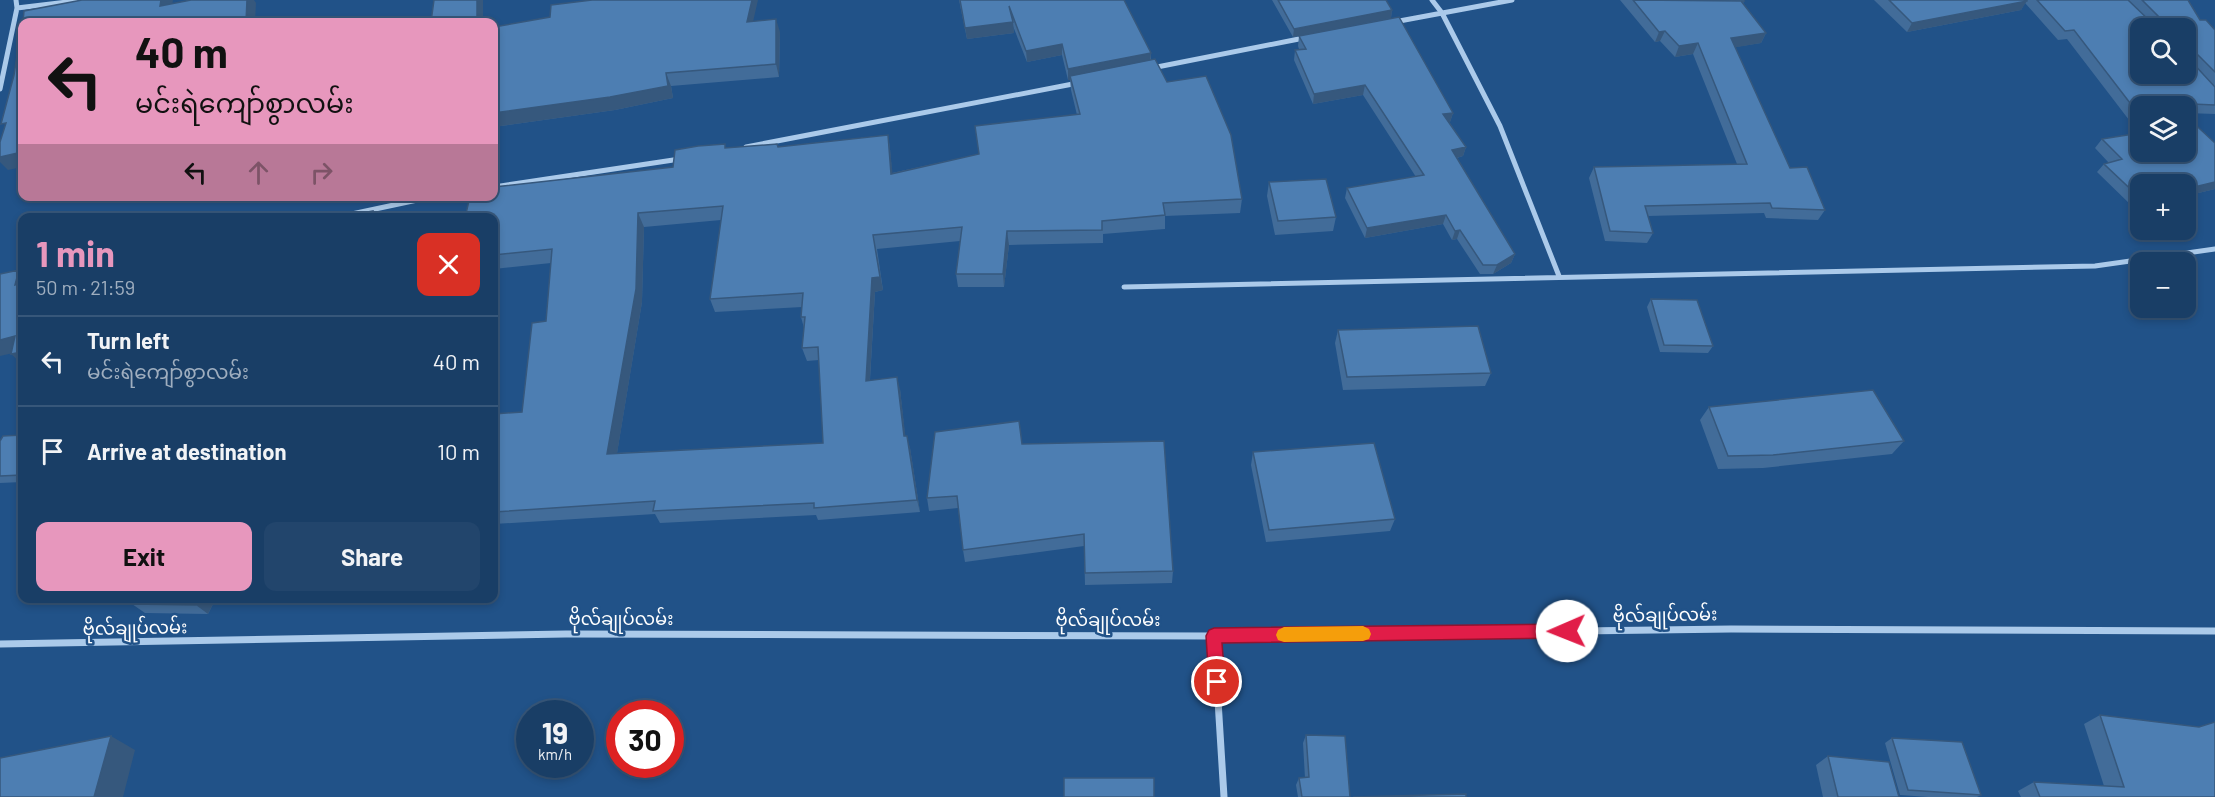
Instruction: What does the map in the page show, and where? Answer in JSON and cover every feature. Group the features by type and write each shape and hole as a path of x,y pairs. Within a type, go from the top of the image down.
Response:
{"street":[{"path":"0,89 17,8 16,0"},
{"path":"17,8 84,0"},
{"path":"1432,0 1442,13 1500,126 1559,276"},
{"path":"1388,23 1512,0"},
{"path":"1150,68 1312,36"},
{"path":"741,148 1080,82"},
{"path":"498,186 683,159"},
{"path":"356,213 413,201"},
{"path":"1124,287 2095,266 2215,249"},
{"name":"ဗိုလ်ချုပ်လမ်း","path":"0,644 566,634 1214,636 1731,629 2215,631"},
{"path":"1214,636 1224,797"}],"building":[{"path":"82,0 161,0 160,6 191,0 247,0 246,18 23,18 24,11"},
{"path":"434,0 477,0 477,18 432,18"},
{"path":"592,0 752,0 747,22 776,19 776,64 666,73 668,86 610,97 498,112 498,26 550,17 551,5"},
{"path":"960,0 1124,0 1151,53 1068,69 1062,44 1026,51 1009,6 1013,22 965,28"},
{"path":"1278,0 1386,0 1392,10 1294,29"},
{"path":"1633,0 1745,1 1741,1 1766,33 1731,38 1790,168 1807,167 1825,210 1772,208 1770,203 1645,206 1653,233 1610,231 1594,167 1747,164 1698,43 1679,46 1665,31 1659,32"},
{"path":"1889,0 2027,0 2027,1 1912,23"},
{"path":"2037,0 2128,0 2147,18 2130,18 2130,84 2196,84 2196,66 2215,87 2215,105 2196,104 2196,96 2130,96 2130,103 2074,30 2065,31"},
{"path":"2142,0 2188,0 2200,20 2206,20 2215,30 2215,72 2197,54 2196,18 2160,18"},
{"path":"1399,17 1453,113 1443,114 1466,147 1452,150 1515,254 1497,265 1483,265 1460,230 1455,231 1446,215 1367,228 1347,188 1424,175 1365,85 1314,94 1295,50 1306,49 1299,36"},
{"path":"18,49 18,153 0,157 0,142 6,123 1,124 14,75"},
{"path":"1155,59 1167,82 1206,76 1231,135 1242,199 1163,203 1165,215 1102,221 1102,230 1007,231 1003,274 956,274 962,227 873,235 880,277 872,278 866,381 897,377 904,436 907,436 917,500 814,508 814,503 653,511 655,501 498,512 498,414 522,412 532,323 546,321 552,249 498,255 498,213 466,213 469,201 498,201 498,187 673,167 675,150 725,144 725,148 777,144 778,147 888,135 891,174 979,154 975,126 1080,114 1070,76","holes":["723,206 710,299 803,293 801,317 805,317 802,348 818,347 823,443 607,454 636,289 638,213"]},
{"path":"2196,125 2215,143 2215,182 2196,187 2196,174 2130,174 2130,189 2104,164 2122,159 2102,139 2130,135 2130,162 2196,162"},
{"path":"1326,179 1336,217 1278,221 1269,182"},
{"path":"18,270 15,285 18,284 18,353 11,354 15,336 0,340 0,274"},
{"path":"1651,299 1697,300 1713,346 1664,345"},
{"path":"1478,326 1491,373 1347,377 1338,330"},
{"path":"1873,390 1904,441 1773,455 1728,456 1709,407"},
{"path":"1019,421 1022,444 1164,441 1173,571 1085,573 1084,534 963,550 957,496 927,498 935,432"},
{"path":"18,435 18,475 0,476 0,441 3,436"},
{"path":"1374,443 1395,519 1269,530 1253,452"},
{"path":"132,603 197,603 196,605"},
{"path":"2100,715 2199,727 2215,722 2215,797 2040,797 2034,782 2124,787"},
{"path":"1306,735 1345,736 1350,797 1302,797 1299,778 1309,777"},
{"path":"111,736 94,797 0,797 0,758"},
{"path":"1892,738 1962,742 1981,795 1908,790"},
{"path":"1828,756 1889,762 1899,797 1838,797"},
{"path":"1064,778 1154,778 1154,797 1064,797"},
{"path":"1466,794 1466,797 1353,797"}],"slow traffic":[{"path":"1284,635 1363,634"}],"route":[{"path":"1217,682 1214,636 1567,631"}]}
